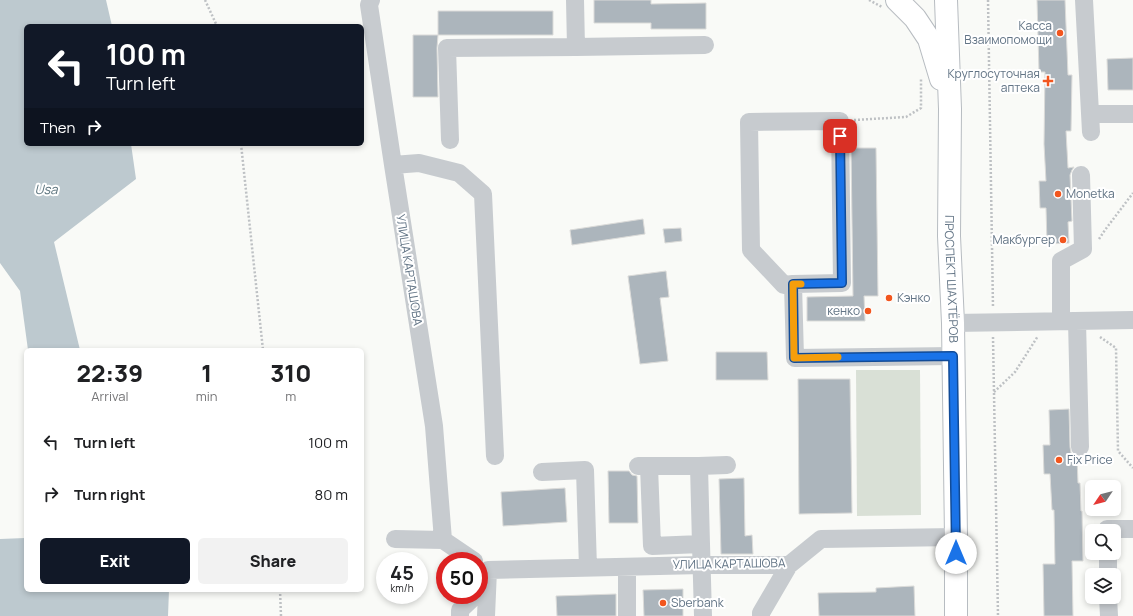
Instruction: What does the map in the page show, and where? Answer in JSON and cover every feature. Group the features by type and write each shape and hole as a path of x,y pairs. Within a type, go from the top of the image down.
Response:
{"main road":[{"path":"946,0 950,109"},
{"path":"892,5 915,18 929,39 950,109"},
{"name":"ПРОСПЕКТ ШАХТЁРОВ","path":"950,109 949,236 953,323 956,616"}],"street":[{"path":"575,0 576,46"},
{"path":"1084,0 1092,132"},
{"path":"363,24 370,6"},
{"name":"УЛИЦА КАРТАШОВА","path":"370,6 393,165 434,426 443,540"},
{"path":"450,140 447,48 705,45"},
{"path":"1090,114 1133,114"},
{"path":"840,121 842,283 784,285 751,250 749,122 840,121"},
{"path":"393,165 419,162 459,172 483,194 495,456"},
{"path":"1080,447 1069,321 1061,261 1083,249 1081,175"},
{"path":"793,284 794,358 953,356"},
{"path":"953,323 1133,320"},
{"path":"701,544 652,546 643,466 727,465"},
{"path":"699,466 703,616"},
{"path":"542,472 585,470 588,568"},
{"path":"1121,529 1133,529"},
{"name":"УЛИЦА КАРТАШОВА","path":"488,576 518,570 627,566 789,564 821,539 956,537"},
{"path":"395,539 443,540 455,552"},
{"path":"761,616 761,613 789,564"},
{"path":"627,566 628,616"},
{"path":"460,616 460,610 464,604"},
{"path":"484,604 486,616"},
{"path":"1108,604 1109,616"}],"path":[{"path":"205,0 216,24"},
{"path":"869,0 892,5"},
{"path":"988,0 998,616"},
{"path":"840,121 906,117 921,108 921,72"},
{"path":"241,146 263,348"},
{"path":"1105,230 1133,193"},
{"path":"1069,321 1116,348 1118,450 1133,468"},
{"path":"280,592 281,616"}],"shaded area":[{"path":"856,370 920,370 921,515 857,516"}],"water":[{"name":"Usa","path":"0,0 106,0 112,24 24,24 24,146 131,146 136,179 54,242 80,348 28,348 20,291 0,263"},
{"path":"24,538 24,592 169,592 168,616 0,616 0,539"}],"building":[{"path":"594,0 651,0 651,4 706,3 706,29 651,29 651,23 594,23"},
{"path":"1037,0 1065,0 1068,75 1072,75 1071,131 1066,131 1068,168 1074,167 1070,175 1072,221 1068,222 1069,243 1047,244 1046,208 1040,208 1039,181 1046,181 1044,144 1045,72 1039,72"},
{"path":"438,11 553,11 553,35 438,35"},
{"path":"413,35 438,35 438,97 413,97"},
{"path":"1133,58 1133,90 1108,90 1107,59"},
{"path":"851,148 876,148 878,296 864,296 865,321 807,321 807,297 853,296"},
{"path":"643,219 645,234 572,245 570,230"},
{"path":"681,228 682,241 665,243 663,229"},
{"path":"666,271 669,297 660,298 668,361 640,364 628,276"},
{"path":"716,352 767,352 768,380 716,380"},
{"path":"798,379 850,379 852,513 799,514"},
{"path":"1069,409 1070,447 1071,453 1077,457 1078,483 1080,483 1083,561 1072,561 1073,616 1044,616 1043,564 1055,564 1054,510 1052,510 1050,474 1044,474 1043,445 1050,445 1049,410"},
{"path":"608,471 629,471 632,475 637,476 638,523 609,523"},
{"path":"744,478 745,536 752,535 753,554 721,554 719,479"},
{"path":"565,488 567,522 503,526 501,492"},
{"path":"914,586 915,616 819,616 818,593 876,592 876,588"},
{"name":"Sberbank","path":"683,589 683,616 644,616 643,590"},
{"path":"616,594 616,616 557,616 556,596"}],"slow traffic":[{"path":"801,284 793,284 794,358 838,357"}],"place":[{"name":"Касса Взаимопомощи","path":"1060,33"},
{"name":"Круглосуточная аптека","path":"1048,81"},
{"name":"Monetka","path":"1058,194"},
{"name":"Макбургер","path":"1063,240"},
{"name":"Кэнко","path":"889,298"},
{"name":"кенко","path":"868,311"},
{"name":"Fix Price","path":"1059,460"},
{"name":"Sberbank","path":"663,603"}],"route":[{"path":"840,136 842,283 793,284 794,358 953,356 956,553"}]}
